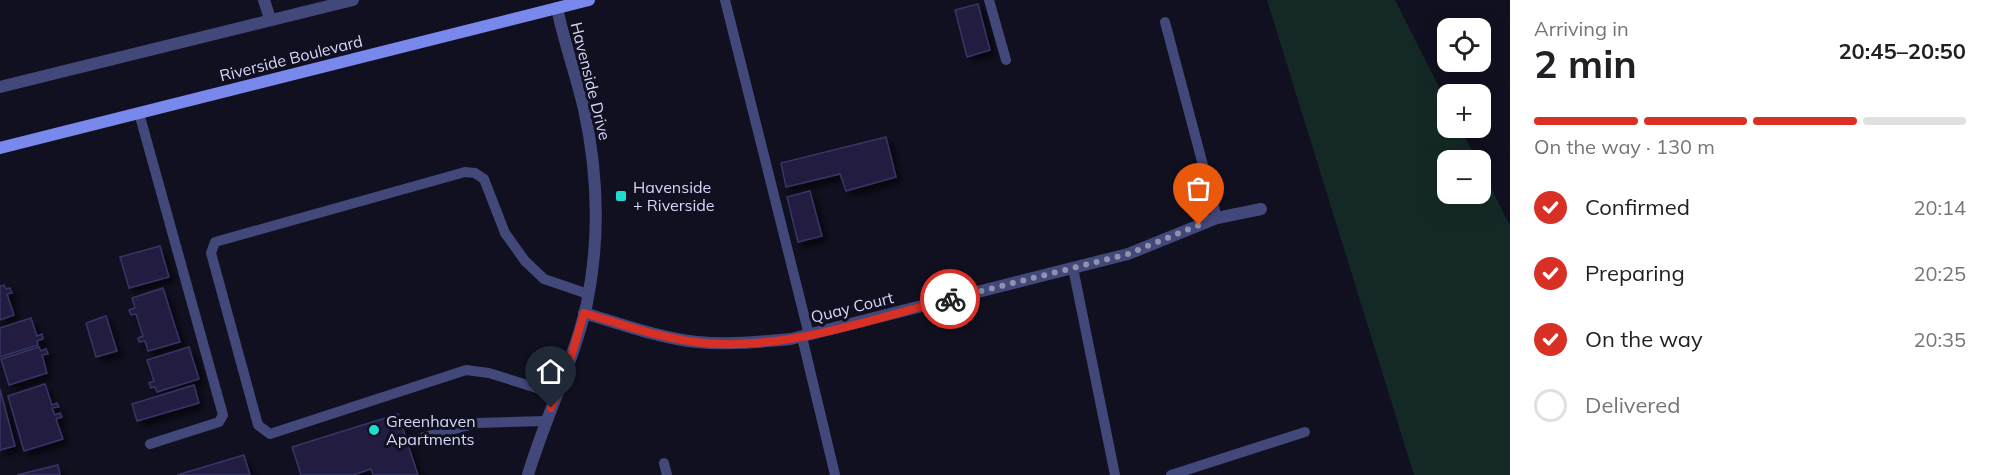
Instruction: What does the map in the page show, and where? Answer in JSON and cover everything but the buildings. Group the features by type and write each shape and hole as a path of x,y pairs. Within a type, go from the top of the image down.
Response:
{"main road":[{"name":"Riverside Boulevard","path":"0,148 556,4 589,0"}],"street":[{"path":"264,0 270,19"},
{"path":"0,87 353,0"},
{"name":"Havenside Drive","path":"528,475 584,313 595,239 593,160 583,108 556,4"},
{"name":"Quay Court","path":"584,313 656,335 697,342 744,344 806,335 1128,254 1217,218 1261,209"}],"lane":[{"path":"725,0 806,335 835,475"},
{"path":"989,0 1006,60"},
{"path":"1165,22 1217,218"},
{"path":"139,113 223,415 219,422 150,444"},
{"path":"556,394 489,373 466,370 270,434 258,425 211,253 215,242 465,172 475,172 484,179 505,233 525,261 544,279 588,294"},
{"path":"1073,268 1114,475"},
{"path":"424,437 478,423 545,421"},
{"path":"1172,475 1305,432"},
{"path":"664,463 667,475"}],"green space":[{"path":"1267,0 1395,0 1437,84 1437,138 1465,138 1472,150 1437,150 1437,204 1491,204 1491,188 1510,226 1510,475 1414,475"}],"way so far":[{"path":"950,299 1128,254 1199,225"}],"place":[{"name":"Havenside + Riverside","path":"621,196"},
{"name":"Greenhaven Apartments","path":"374,430"}],"route":[{"path":"551,408 570,360 584,313 656,335 697,342 744,344 791,339 950,299"}]}
